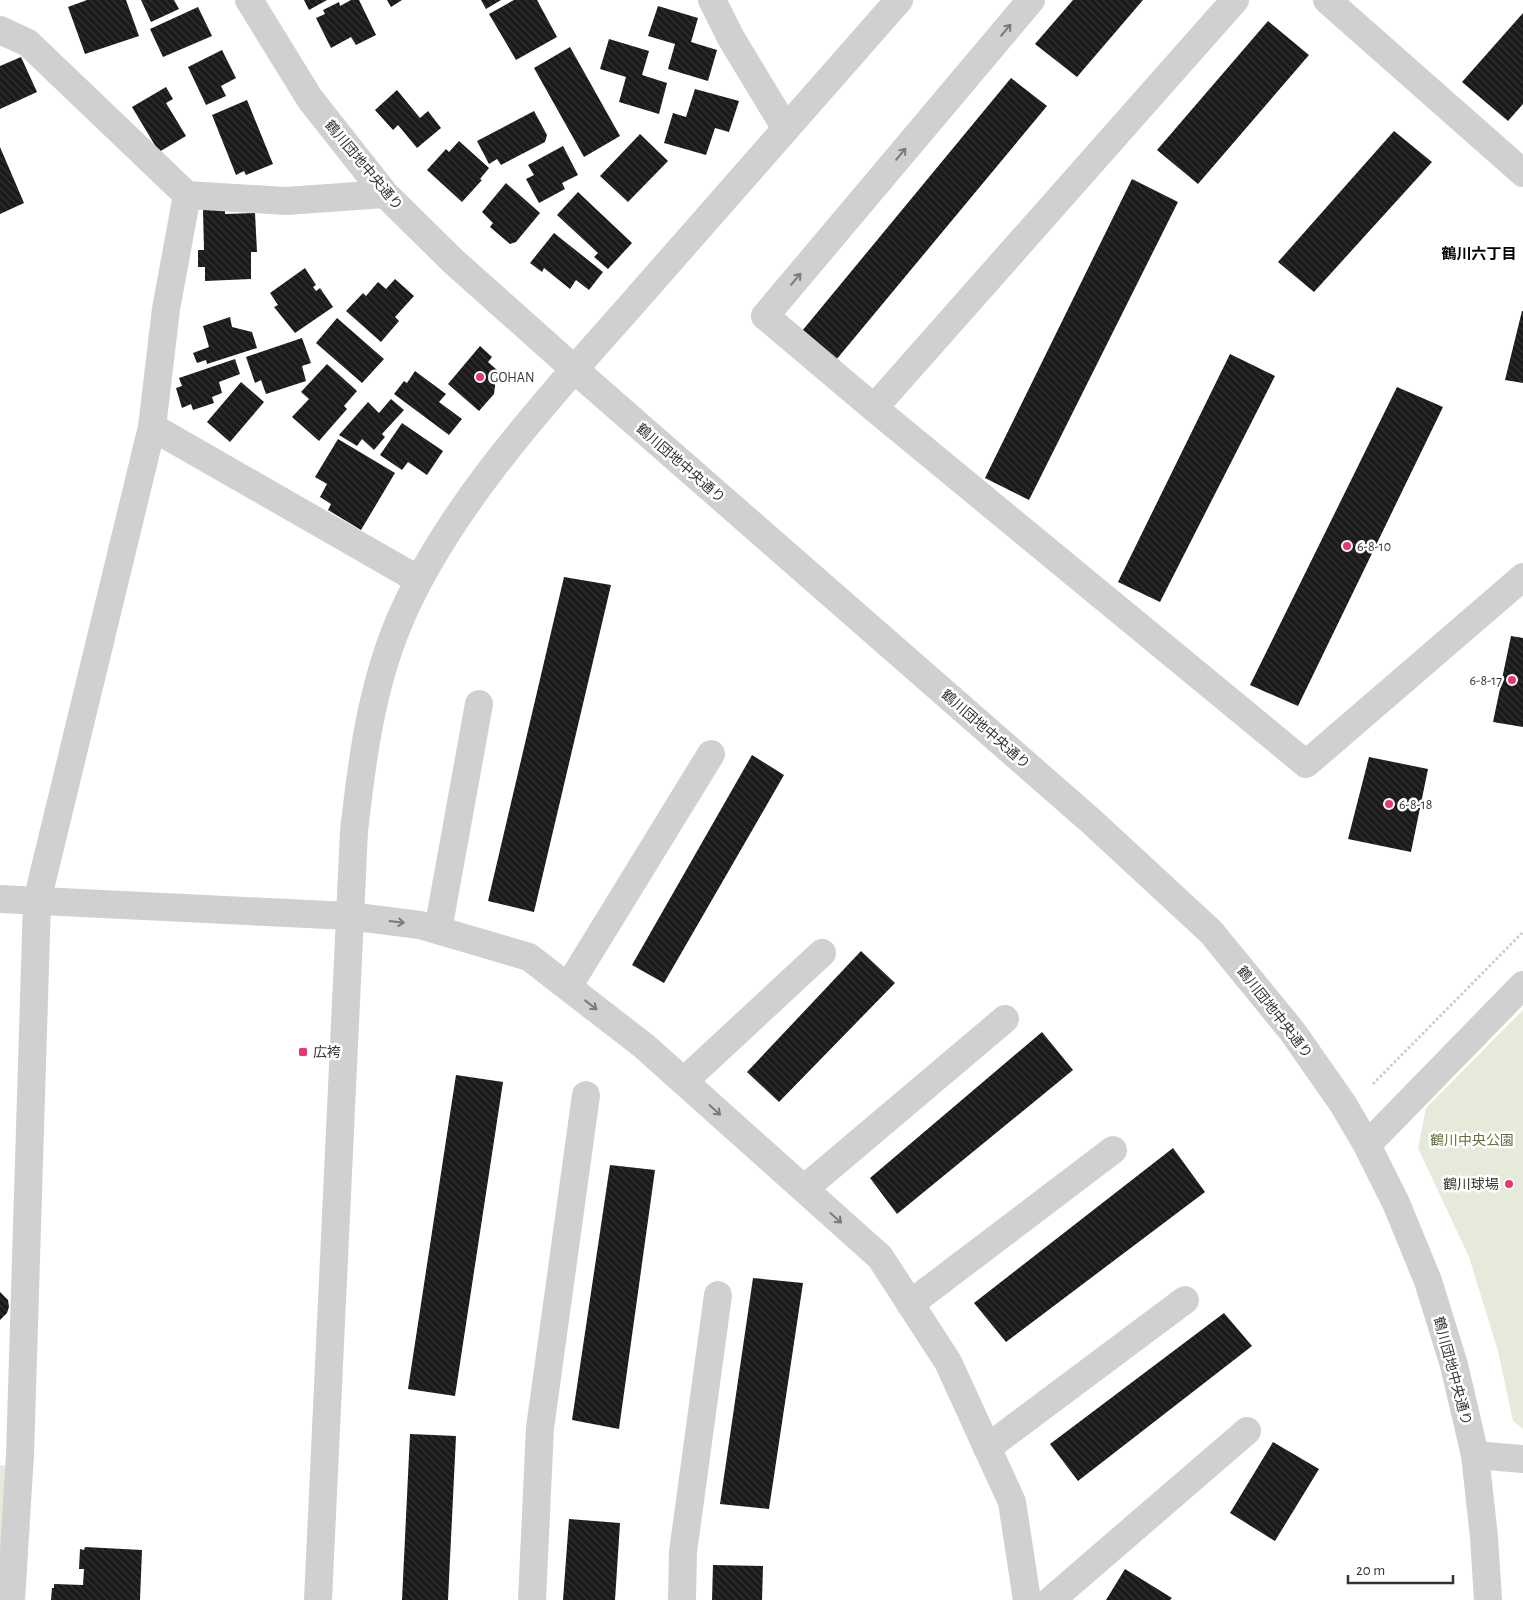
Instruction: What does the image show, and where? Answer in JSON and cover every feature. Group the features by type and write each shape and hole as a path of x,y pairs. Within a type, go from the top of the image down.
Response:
{"street":[{"name":"鶴川団地中央通り","path":"249,0 310,99 385,194 452,261 1091,821 1211,932 1292,1031 1343,1104 1367,1145 1396,1202 1428,1281 1454,1365 1475,1455 1484,1537 1488,1600"},
{"path":"712,0 730,38 786,130"},
{"path":"318,1600 354,831 364,747 377,688 398,623 419,580 460,513 574,369 900,0"},
{"path":"1032,0 765,316 1306,764 1523,577"},
{"path":"874,408 1235,0"},
{"path":"1327,0 1523,173"},
{"path":"0,30 28,43 187,195 286,201 385,194"},
{"path":"11,1600 10,1455 37,901 152,427 166,308 187,195"},
{"path":"152,427 419,580"},
{"path":"438,930 479,704"},
{"path":"568,987 711,754"},
{"path":"0,899 349,916 420,925 529,957 644,1046 880,1257 948,1362 1012,1502 1026,1600"},
{"path":"684,1082 822,953"},
{"path":"1367,1145 1523,985"},
{"path":"804,1189 1005,1019"},
{"path":"532,1600 540,1428 586,1096"},
{"path":"910,1304 1113,1150"},
{"path":"682,1600 683,1552 718,1295"},
{"path":"987,1448 1185,1300"},
{"path":"1051,1600 1248,1431"},
{"path":"1475,1455 1523,1459"}],"path":[{"path":"1373,1084 1523,932"}],"green space":[{"name":"鶴川中央公園","path":"1523,1010 1523,1429 1513,1421 1498,1351 1469,1257 1418,1148 1426,1108"},
{"path":"0,1465 9,1466 0,1600"}],"building":[{"path":"87,0 126,0 139,36 85,54 68,7"},
{"path":"141,0 174,0 179,9 151,22"},
{"path":"304,0 327,0 309,10"},
{"path":"351,0 359,0 376,35 356,45 351,37 331,48 316,18 325,14 323,10 339,2 340,6"},
{"path":"387,0 402,0 391,7"},
{"path":"481,0 501,0 486,9"},
{"path":"514,0 537,0 557,37 516,60 489,14"},
{"path":"1073,0 1143,0 1077,77 1035,44"},
{"path":"658,6 698,18 691,42 717,50 708,81 668,69 675,44 648,36"},
{"path":"198,7 212,36 163,57 150,29"},
{"path":"1523,13 1523,104 1508,121 1462,82"},
{"path":"1268,21 1309,55 1198,184 1157,150"},
{"path":"609,39 649,51 642,75 667,83 659,114 619,102 626,77 600,69"},
{"path":"570,47 620,136 584,157 534,68"},
{"path":"222,50 236,78 221,86 226,96 206,105 188,67"},
{"path":"21,57 37,92 0,109 0,66"},
{"path":"1011,78 1047,106 836,360 802,331"},
{"path":"166,87 173,99 166,103 186,136 159,152 132,107"},
{"path":"695,89 739,101 729,132 715,128 706,155 664,143 673,113 686,117"},
{"path":"397,90 420,118 428,111 441,128 417,148 398,125 393,130 375,110"},
{"path":"247,100 273,164 246,175 244,171 236,175 212,115"},
{"path":"534,111 547,135 545,142 501,165 497,159 489,164 477,141"},
{"path":"1394,131 1432,162 1314,292 1278,262"},
{"path":"640,134 668,161 628,202 600,176"},
{"path":"459,141 489,168 480,179 482,180 462,202 427,170 446,149 449,152"},
{"path":"563,146 578,175 562,183 565,189 539,203 526,179 534,175 528,165"},
{"path":"0,147 24,203 0,214"},
{"path":"1132,179 1178,202 1029,500 985,478"},
{"path":"506,183 540,213 516,242 510,244 490,227 493,223 482,212"},
{"path":"578,192 632,243 608,269 594,257 598,253 557,215"},
{"path":"203,210 225,210 225,214 255,213 257,252 251,252 251,279 205,281 205,267 198,267 198,250 204,250"},
{"path":"554,233 603,272 589,290 576,280 570,289 544,268 542,272 530,263"},
{"path":"305,268 316,285 313,287 316,291 320,288 333,307 295,333 274,307 278,305 270,293"},
{"path":"395,279 414,296 395,317 399,321 381,342 346,311 363,293 366,296 378,282 386,289"},
{"path":"1523,311 1523,383 1505,380"},
{"path":"230,317 232,327 252,332 257,348 207,364 206,360 197,363 193,353 209,347 203,326"},
{"path":"337,318 384,359 362,383 316,343"},
{"path":"302,338 311,363 302,366 306,381 266,394 261,380 255,383 246,357"},
{"path":"480,346 492,357 488,362 497,370 494,394 479,411 448,384"},
{"path":"1230,354 1275,376 1160,602 1118,582"},
{"path":"235,359 240,374 219,382 222,393 212,397 214,403 193,410 191,404 182,408 176,388 182,386 179,378"},
{"path":"327,364 357,391 344,406 347,409 319,441 292,417 309,399 301,392"},
{"path":"415,371 446,394 439,402 462,419 449,435 394,394 404,381 407,383"},
{"path":"241,382 264,402 230,442 207,422"},
{"name":"6-8-10","path":"1397,387 1443,407 1298,706 1250,685"},
{"path":"391,399 404,410 382,434 385,437 374,450 362,439 357,446 339,435 368,402 379,413"},
{"path":"402,423 443,451 427,475 408,462 402,470 380,455"},
{"path":"338,439 395,473 361,530 328,510 331,504 320,497 327,484 315,477"},
{"path":"564,577 611,585 534,912 488,901"},
{"name":"6-8-17","path":"1511,636 1523,638 1523,727 1493,722"},
{"path":"752,755 784,775 664,983 632,965"},
{"name":"6-8-18","path":"1369,757 1428,769 1411,852 1348,839"},
{"path":"861,951 895,983 779,1102 747,1072"},
{"path":"1042,1032 1073,1070 897,1214 870,1178"},
{"path":"456,1075 503,1082 455,1396 408,1389"},
{"path":"1173,1148 1205,1192 1006,1342 974,1303"},
{"path":"610,1165 655,1170 619,1429 572,1420"},
{"path":"753,1278 803,1283 769,1509 720,1504"},
{"path":"0,1292 8,1300 9,1307 7,1313 0,1320"},
{"path":"1224,1313 1252,1346 1078,1481 1050,1444"},
{"path":"410,1434 456,1436 448,1600 402,1600"},
{"path":"1273,1442 1319,1469 1275,1541 1230,1513"},
{"path":"569,1519 620,1523 615,1600 563,1600"},
{"path":"85,1547 142,1550 140,1600 51,1600 54,1584 83,1585 84,1569 79,1569 80,1549 84,1550"},
{"path":"713,1565 763,1566 762,1600 712,1600"},
{"path":"1125,1569 1172,1598 1170,1600 1106,1600"}],"place":[{"name":"GOHAN","path":"480,377"},
{"name":"6-8-10","path":"1347,546"},
{"name":"6-8-17","path":"1512,680"},
{"name":"6-8-18","path":"1389,804"},
{"name":"広袴","path":"303,1052"},
{"name":"鶴川球場","path":"1509,1184"}],"district":[{"name":"鶴川六丁目","path":"1479,254"}]}
